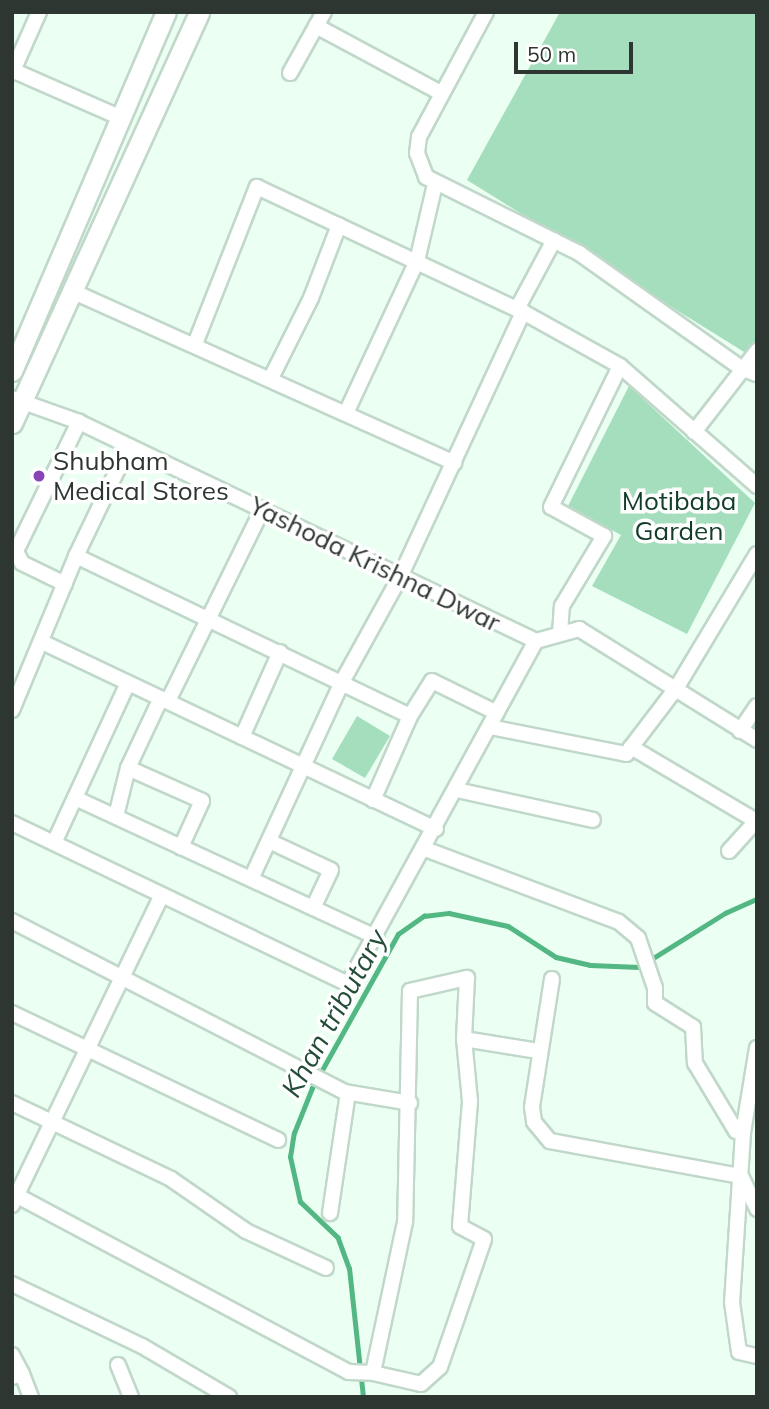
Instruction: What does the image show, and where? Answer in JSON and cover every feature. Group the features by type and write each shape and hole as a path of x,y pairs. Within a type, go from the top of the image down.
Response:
{"main road":[{"path":"12,370 166,12"},
{"path":"12,423 16,400 74,292 199,12"}],"street":[{"path":"39,12 13,71 119,117"},
{"path":"290,73 324,12"},
{"path":"486,12 441,93 416,153 419,166 435,184 554,240 626,283 741,368 757,374"},
{"path":"316,26 441,93"},
{"path":"347,411 417,261 435,184"},
{"path":"194,344 257,187 520,310 620,366 757,486"},
{"path":"271,378 311,298 339,225"},
{"path":"251,879 342,682 401,575 554,240"},
{"path":"74,292 347,411 454,463"},
{"path":"694,432 741,368 757,351"},
{"path":"560,634 562,606 604,536 551,507 620,366"},
{"name":"Yashoda Krishna Dwar","path":"16,400 79,422 536,641"},
{"path":"65,584 22,564 16,551 79,422"},
{"path":"12,710 76,556 129,446"},
{"path":"116,816 128,768 262,510"},
{"path":"373,800 410,716 432,681 494,720 626,754 677,687 757,554"},
{"path":"76,556 410,716"},
{"path":"12,823 348,984 436,830 536,641 579,629 677,687 757,740"},
{"path":"42,642 436,830"},
{"path":"242,737 280,652"},
{"path":"54,843 128,683"},
{"path":"740,731 757,706"},
{"path":"631,747 757,821 729,851"},
{"path":"128,768 202,801 181,847"},
{"path":"457,790 593,820"},
{"path":"75,797 376,937"},
{"path":"269,841 331,870 313,908"},
{"path":"425,849 619,922 638,939 655,988 655,1003 693,1027 695,1063 736,1131 743,1133"},
{"path":"162,895 53,1124 13,1198 365,1373 421,1384 440,1367 484,1239 460,1226 470,1101 464,1039 467,978 411,991 405,1222 365,1373"},
{"path":"12,921 348,1093 410,1103"},
{"path":"552,979 538,1051 534,1122 550,1141 741,1176"},
{"path":"12,1013 87,1052 278,1140"},
{"path":"464,1039 538,1051"},
{"path":"757,1048 743,1133 732,1302 739,1352 757,1356"},
{"path":"330,1213 348,1093"},
{"path":"12,1103 171,1179 246,1231 326,1268"},
{"path":"741,1176 757,1209"},
{"path":"12,1284 142,1346 214,1392 229,1397"},
{"path":"12,1355 17,1376 32,1397"},
{"path":"118,1365 131,1397"}],"green space":[{"path":"560,12 757,12 757,360 467,180"},
{"name":"Motibaba Garden","path":"629,386 755,503 687,634 592,586 621,535 568,506"},
{"path":"357,716 390,736 365,778 332,759"}],"waterway":[{"name":"Khan tributary","path":"363,1397 349,1269 338,1238 300,1202 290,1157 294,1133 312,1088 398,934 424,916 449,913 508,926 556,957 590,965 639,967 725,913 757,899"}],"place":[{"name":"Shubham Medical Stores","path":"39,476"}]}
